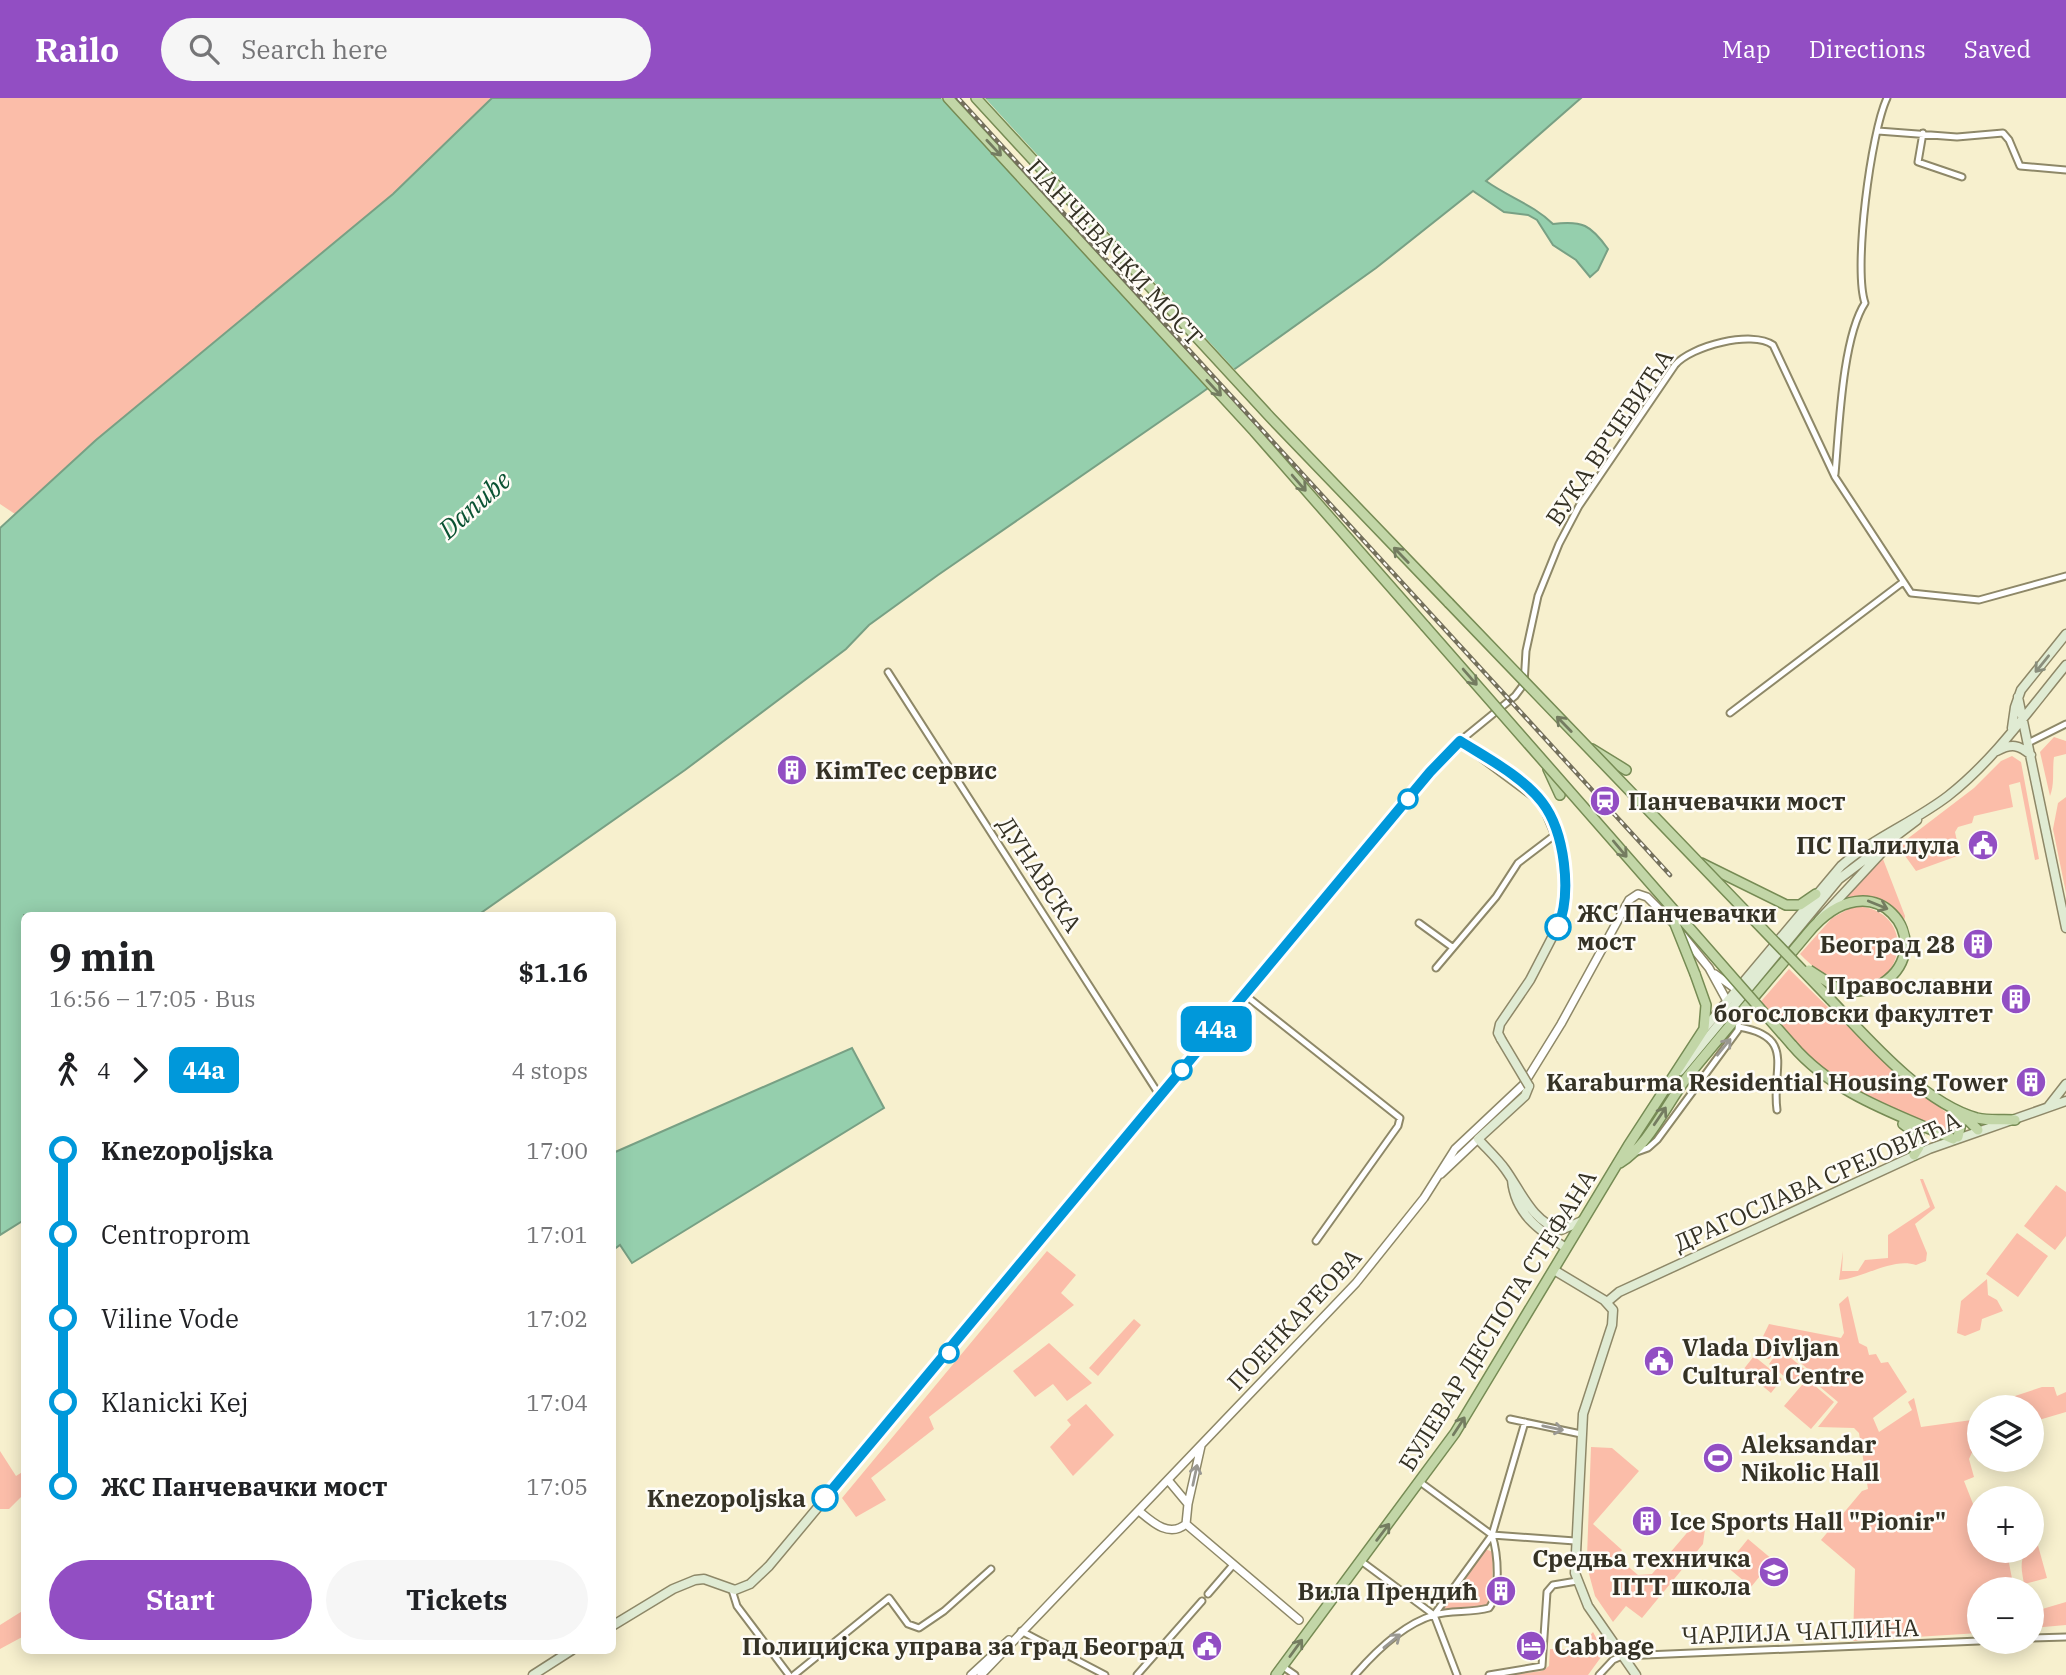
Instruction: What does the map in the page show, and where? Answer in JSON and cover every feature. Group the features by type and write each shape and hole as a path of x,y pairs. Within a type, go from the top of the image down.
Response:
{"main road":[{"name":"ПАНЧЕВАЧКИ МОСТ","path":"948,98 1254,431 1792,1045 1831,1080 1897,1117"},
{"name":"ПАНЧЕВАЧКИ МОСТ","path":"976,98 1270,417 1585,744"},
{"name":"БУЛЕВАР ДЕСПОТА СТЕФАНА","path":"2009,734 2018,697 2066,634"},
{"name":"БУЛЕВАР ДЕСПОТА СТЕФАНА","path":"1669,1082 1839,879 1859,861 1893,840 1994,752 2066,665"},
{"path":"2018,697 2066,928"},
{"path":"616,1624 673,1589 695,1580 704,1579 732,1590 750,1584 778,1558 1430,772 1460,741 1535,794 1545,807 1556,834"},
{"path":"1585,744 1626,770"},
{"path":"1585,744 1830,999 1902,1070 1954,1108 1978,1130"},
{"path":"1994,752 2015,745 2031,755"},
{"path":"1546,764 1560,795"},
{"name":"БУЛЕВАР ДЕСПОТА СТЕФАНА","path":"1276,1675 1420,1482 1471,1408 1615,1166 1704,1029 1816,894 1852,856 1921,815"},
{"name":"ПОЕНКАРЕОВА","path":"1478,1139 1525,1096 1529,1086 1498,1033 1500,1024 1530,980 1562,916 1566,883 1556,834"},
{"path":"1615,1166 1634,1153 1676,1092 1739,1015 1817,922 1893,840"},
{"path":"1697,861 1767,896 1796,906 1816,894"},
{"path":"1665,901 1706,1005 1704,1029"},
{"path":"1783,949 1822,980 1849,991 1871,989 1891,977 1903,956 1903,931 1890,911 1868,901 1842,904 1817,922"},
{"path":"2048,1107 2066,1084"},
{"name":"ДРАГОСЛАВА СРЕЈОВИЋА","path":"1607,1302 1645,1280 1914,1155 1955,1138 2066,1101"},
{"path":"1954,1108 1985,1120 2015,1120"},
{"path":"1897,1117 1955,1138 1961,1123 1954,1108"},
{"path":"1897,1117 1918,1133 1920,1144 1914,1155"},
{"path":"1478,1139 1512,1180 1531,1210 1550,1227 1561,1230 1582,1222"},
{"path":"1512,1180 1518,1205 1527,1218 1566,1248"},
{"path":"1553,1270 1607,1302 1613,1310 1613,1323 1584,1407 1575,1541 1577,1581 1588,1606 1636,1675"},
{"path":"533,1675 566,1654"}],"street":[{"path":"1835,477 1848,364 1857,318 1865,303 1859,281 1861,244 1880,113 1887,98"},
{"path":"1878,131 1957,137 2003,133 2022,167 2066,170"},
{"path":"1923,133 1917,162 1962,177"},
{"name":"ВУКА ВРЧЕВИЋА","path":"1460,741 1515,696 1524,684 1526,651 1538,596 1566,528 1664,380 1686,354 1702,347 1753,338 1764,339 1773,345 1835,477 1908,591 1917,596 1979,600 2066,576"},
{"path":"1730,713 1903,582"},
{"name":"ДУНАВСКА","path":"888,672 1160,1096"},
{"path":"2028,743 2066,724"},
{"path":"1437,968 1496,897 1518,863 1556,834"},
{"name":"ПОЕНКАРЕОВА","path":"981,1675 1356,1283 1438,1177 1455,1149 1527,1079 1629,900 1635,895 1644,895 1653,902 1709,968"},
{"path":"1419,923 1452,947"},
{"path":"1709,968 1737,990"},
{"path":"1709,968 1727,1001"},
{"path":"1245,995 1400,1118 1398,1126 1315,1241"},
{"path":"1634,1153 1654,1143 1739,1027 1739,1015"},
{"path":"1739,1027 1761,1032 1773,1041 1779,1065 1774,1088 1777,1110"},
{"name":"ПОЕНКАРЕОВА","path":"1438,1177 1478,1139"},
{"path":"1510,1419 1581,1434"},
{"path":"1434,1615 1492,1535 1525,1422"},
{"path":"1139,1511 1168,1530 1179,1530 1186,1524 1201,1446"},
{"path":"1168,1480 1188,1504"},
{"path":"1420,1482 1492,1535 1575,1541"},
{"path":"1186,1524 1299,1620"},
{"path":"1354,1675 1401,1633 1434,1615 1481,1610 1493,1602 1496,1552 1492,1535"},
{"path":"1361,1561 1434,1615 1457,1675"},
{"path":"1208,1594 1233,1565"},
{"path":"732,1590 741,1612 791,1675 889,1598 908,1623 919,1628 944,1611 990,1569"},
{"path":"1489,1675 1542,1666 1547,1592 1553,1585 1577,1581"},
{"path":"1137,1675 1202,1601"},
{"path":"1021,1632 1105,1675"},
{"name":"ПОЕНКАРЕОВА","path":"971,1675 1021,1632"},
{"path":"2044,1638 2066,1637"},
{"name":"ЧАРЛИЈА ЧАПЛИНА","path":"1622,1656 1967,1641"},
{"path":"1599,1675 1613,1660 1622,1656"},
{"path":"1282,1666 1295,1675"}],"shaded area":[{"path":"0,98 492,98 393,194 146,399 15,514 0,504"},
{"path":"2054,737 2066,741 2066,754 2054,757 2050,796 2040,752"},
{"path":"2012,756 2021,762 2039,859 2035,860 2020,782 2009,785 2013,807 1974,816 1972,823 1958,827 1955,832 1960,855 1916,871 1898,846 1974,788 2001,761"},
{"path":"2066,797 2066,893 2053,829 2058,803"},
{"path":"1883,859 1905,916 1904,923 1876,901 1860,898 1841,900"},
{"path":"1854,906 1880,913 1894,928 1898,947 1892,966 1879,980 1858,986 1831,979 1800,954 1832,918"},
{"path":"1789,969 1890,1068 1952,1117 1955,1129 1926,1126 1891,1113 1842,1087 1811,1063 1757,1006"},
{"path":"1920,1179 1923,1179 1935,1208 1915,1224 1927,1253 1926,1261 1916,1265 1907,1263 1888,1266 1839,1280 1843,1251 1842,1271 1858,1271 1865,1260 1888,1258 1888,1235 1930,1207"},
{"path":"2056,1185 2066,1192 2066,1236 2055,1250 2024,1226"},
{"path":"2017,1233 2048,1256 2018,1297 1986,1274"},
{"path":"1047,1251 1076,1275 1061,1293 1074,1305 929,1417 934,1429 871,1478 886,1500 856,1517 842,1498"},
{"path":"1987,1279 1988,1295 1997,1300 2003,1311 1982,1319 1980,1330 1965,1336 1957,1333 1961,1301"},
{"path":"1848,1296 1859,1343 1867,1347 1869,1355 1876,1354 1881,1363 1888,1362 1907,1392 1873,1418 1879,1432 1912,1410 1908,1402 1914,1398 1921,1427 1967,1421 1967,1472 1973,1472 1974,1477 1964,1481 1967,1489 1967,1563 2009,1563 2012,1577 1967,1577 1967,1634 1853,1641 1855,1569 1821,1540 1862,1491 1868,1489 1859,1433 1854,1428 1818,1427 1838,1402 1807,1376 1810,1371 1781,1346 1769,1359 1754,1355 1769,1324 1841,1338 1844,1333 1839,1304"},
{"path":"1134,1319 1141,1325 1098,1376 1089,1368"},
{"path":"1049,1343 1092,1383 1067,1401 1053,1384 1035,1397 1013,1371"},
{"path":"1780,1349 1808,1372 1796,1386 1769,1364"},
{"path":"1754,1356 1782,1379 1771,1393 1743,1370"},
{"path":"1807,1379 1834,1402 1811,1429 1784,1406"},
{"path":"2042,1387 2054,1387 2057,1396 2066,1392 2066,1412 2044,1418 2044,1395 2018,1395"},
{"path":"1086,1404 1114,1435 1073,1476 1050,1447 1071,1425 1067,1420"},
{"path":"1591,1447 1612,1448 1639,1471 1593,1524 1622,1550 1617,1557 1638,1575 1652,1574 1697,1521 1705,1529 1703,1544 1642,1618 1626,1606 1613,1622 1595,1596 1587,1557"},
{"path":"0,1451 16,1476 21,1473 21,1497 9,1509 0,1509"},
{"path":"1748,1539 1773,1560 1751,1587 1726,1566"},
{"path":"1485,1549 1493,1552 1492,1594 1489,1603 1479,1608 1442,1611"},
{"path":"2022,1563 2043,1563 2047,1578 2023,1577"},
{"path":"2066,1602 2066,1625 2044,1627 2044,1608"},
{"path":"21,1612 21,1638 0,1649 0,1625"},
{"path":"1593,1632 1604,1653 1588,1675 1509,1675 1542,1671 1549,1666 1550,1649 1577,1650"}],"water":[{"name":"Danube","path":"492,98 1581,98 1486,181 1553,224 1579,224 1591,229 1608,249 1598,270 1590,277 1576,260 1553,245 1537,220 1528,215 1504,212 1473,191 1376,268 938,575 869,625 846,649 685,770 482,912 21,912 21,1222 0,1235 0,528 96,440 393,194"},
{"path":"852,1048 884,1108 632,1263 620,1245 616,1248 616,1152"}],"pier":[{"path":"941,98 985,98 1236,371 1210,391"}],"railway":[{"path":"958,98 1670,875"}],"bus line":[{"name":"44a","path":"825,1498 927,1380 1430,772 1460,741 1535,794 1545,807 1558,840 1566,883 1566,898 1558,927"}],"place":[{"name":"KimTec сервис","path":"792,770"},
{"name":"Панчевачки мост","path":"1605,801"},
{"name":"ПС Палилула","path":"1983,845"},
{"name":"ЖС Панчевачки мост","path":"1558,927"},
{"name":"Београд 28","path":"1978,944"},
{"name":"Православни богословски факултет","path":"2016,999"},
{"name":"Karaburma Residential Housing Tower","path":"2031,1082"},
{"name":"Vlada Divljan Cultural Centre","path":"1659,1361"},
{"name":"Aleksandar Nikolic Hall","path":"1718,1458"},
{"name":"Knezopoljska","path":"825,1498"},
{"name":"Ice Sports Hall \"Pionir\"","path":"1647,1521"},
{"name":"Средња техничка ПТТ школа","path":"1774,1572"},
{"name":"Вила Прендић","path":"1501,1591"},
{"name":"Полицијска управа за град Београд","path":"1207,1646"},
{"name":"Cabbage","path":"1531,1646"}]}
